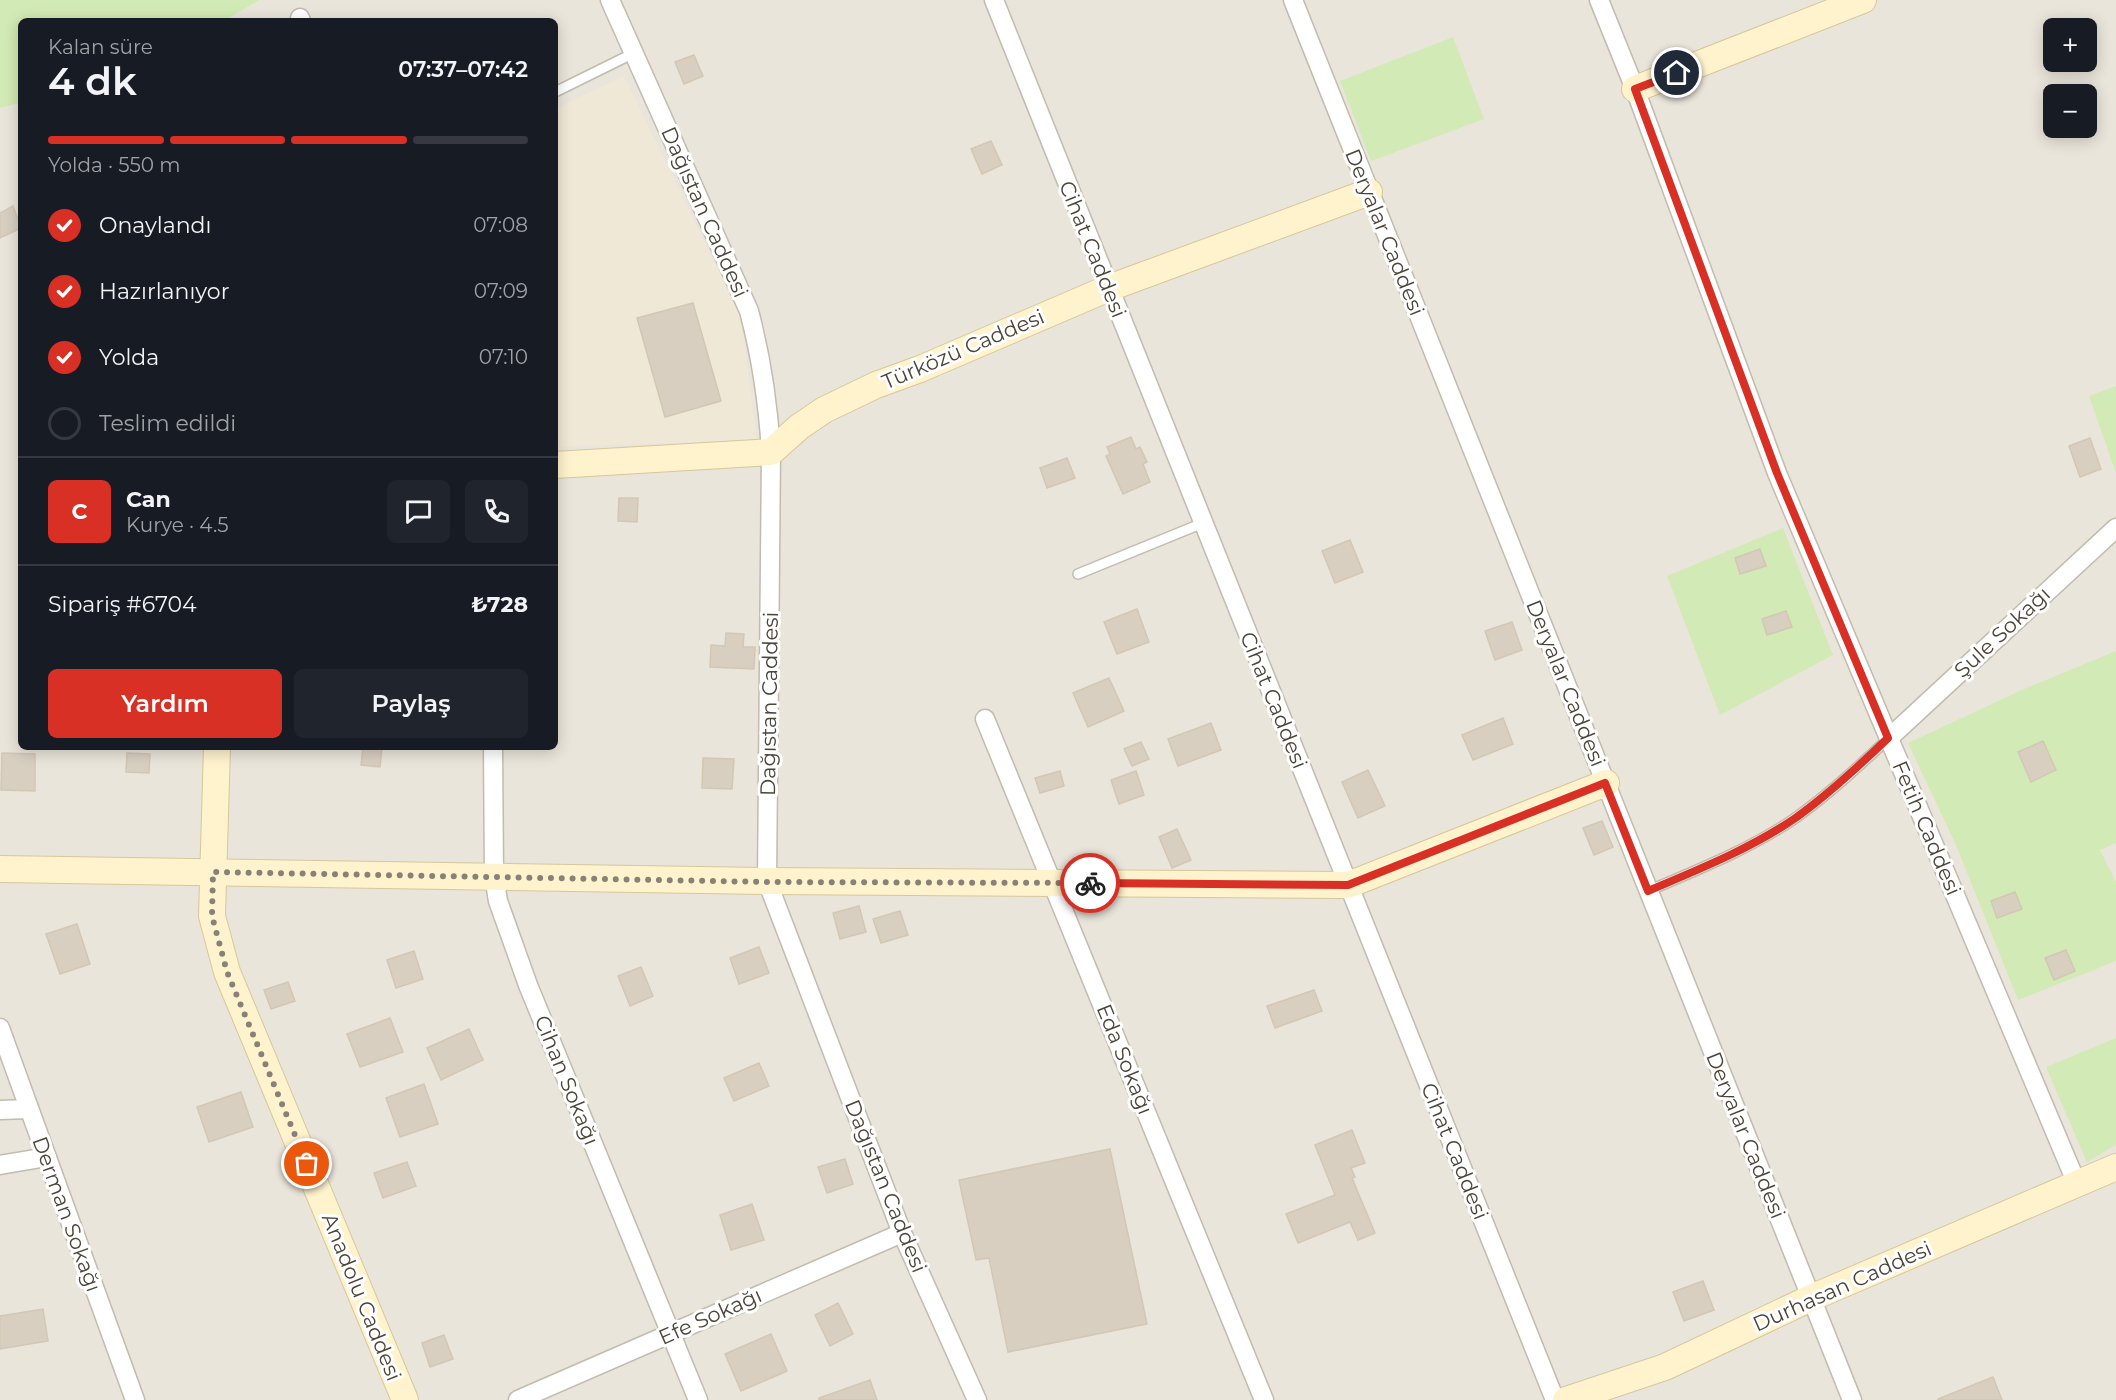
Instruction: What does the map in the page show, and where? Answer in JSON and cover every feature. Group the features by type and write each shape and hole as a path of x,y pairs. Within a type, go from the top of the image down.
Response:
{"street":[{"name":"Dağıstan Caddesi","path":"610,0 749,311 768,393 771,452 768,882 902,1233 976,1400"},
{"name":"Cihat Caddesi","path":"994,0 1555,1400"},
{"name":"Deryalar Caddesi","path":"1293,0 1852,1400"},
{"name":"Fetih Caddesi","path":"1599,0 1635,89 1777,473 2077,1184"},
{"path":"1635,89 1863,0"},
{"name":"Türközü Caddesi","path":"771,452 799,427 850,397 1109,288 1369,192"},
{"path":"558,465 771,452"},
{"name":"Şule Sokağı","path":"1888,738 2116,528"},
{"name":"Eda Sokağı","path":"985,718 1264,1400"},
{"name":"Anadolu Caddesi","path":"217,750 212,916 227,972 405,1400"},
{"name":"Cihan Sokağı","path":"493,750 494,876 498,900 528,985 698,1400"},
{"path":"0,869 768,882 1348,885 1605,783"},
{"name":"Derman Sokağı","path":"0,1028 135,1400"},
{"path":"0,1110 29,1109"},
{"path":"0,1165 47,1157"},
{"name":"Durhasan Caddesi","path":"1566,1400 1665,1367 1811,1298 2116,1167"},
{"name":"Efe Sokağı","path":"518,1400 902,1233"}],"lane":[{"path":"558,91 634,53"},
{"path":"1078,574 1203,523"},
{"path":"1648,891 1700,869 1792,820 1827,795 1888,738"}],"shaded area":[{"path":"260,0 2116,0 2116,1400 0,1400 0,108 18,104 18,750 558,750 558,18 229,18"},
{"path":"624,76 740,315 757,440 558,447 558,108"}],"green space":[{"path":"0,0 260,0 229,18 18,18 18,104 0,108"},
{"path":"1453,37 1484,119 1371,161 1340,81"},
{"path":"2116,386 2116,473 2089,396"},
{"path":"1783,528 1833,655 1720,715 1667,576"},
{"path":"2116,651 2116,843 2100,850 2116,882 2116,961 2018,1000 1956,845 1908,743 2024,689"},
{"path":"2116,1038 2116,1145 2087,1162 2046,1067"}],"building":[{"path":"694,55 703,76 684,84 675,62"},
{"path":"991,141 1002,165 982,174 971,149"},
{"path":"13,206 18,220 18,229 0,238 0,213"},
{"path":"693,303 721,401 665,417 637,318"},
{"path":"1131,437 1136,449 1140,447 1147,462 1143,464 1150,482 1123,494 1106,456 1110,454 1107,447"},
{"path":"2090,438 2101,469 2080,477 2069,446"},
{"path":"1067,458 1075,478 1047,488 1040,468"},
{"path":"619,498 638,498 637,522 618,521"},
{"path":"1350,540 1363,572 1335,583 1322,551"},
{"path":"1760,549 1766,566 1740,574 1735,558"},
{"path":"1137,609 1149,642 1117,654 1104,622"},
{"path":"1786,611 1792,627 1767,635 1762,619"},
{"path":"1512,622 1522,650 1495,660 1485,631"},
{"path":"726,633 744,634 743,647 755,647 754,669 710,667 711,645 725,646"},
{"path":"1109,678 1124,711 1088,727 1073,693"},
{"path":"1503,718 1513,744 1473,760 1462,735"},
{"path":"1211,723 1221,750 1178,766 1168,739"},
{"path":"2043,741 2056,770 2031,782 2018,752"},
{"path":"1141,742 1149,759 1132,766 1124,749"},
{"path":"363,750 382,750 380,767 361,765"},
{"path":"2,753 35,754 35,791 1,790"},
{"path":"127,753 150,754 149,773 126,772"},
{"path":"703,758 734,759 732,789 702,788"},
{"path":"1368,770 1385,806 1358,818 1342,782"},
{"path":"1060,771 1064,786 1040,793 1035,778"},
{"path":"1136,771 1144,795 1119,804 1111,780"},
{"path":"1602,821 1613,847 1594,855 1583,828"},
{"path":"1177,829 1191,860 1172,868 1159,837"},
{"path":"2015,892 2022,909 1997,918 1991,901"},
{"path":"859,906 866,932 840,939 833,913"},
{"path":"900,911 908,935 881,943 873,919"},
{"path":"77,924 90,964 60,974 46,934"},
{"path":"759,947 769,973 739,984 730,958"},
{"path":"2066,950 2075,971 2054,980 2045,958"},
{"path":"414,951 423,979 396,988 387,960"},
{"path":"641,967 653,996 630,1006 618,976"},
{"path":"288,982 295,1001 271,1009 264,990"},
{"path":"1314,990 1322,1011 1275,1028 1267,1006"},
{"path":"390,1018 403,1052 360,1067 347,1034"},
{"path":"469,1029 483,1060 441,1080 427,1048"},
{"path":"759,1063 769,1086 734,1101 724,1078"},
{"path":"424,1084 438,1124 400,1137 386,1098"},
{"path":"241,1092 253,1127 209,1142 197,1107"},
{"path":"1352,1130 1365,1163 1351,1168 1355,1177 1352,1178 1375,1233 1358,1240 1350,1222 1298,1243 1286,1214 1335,1195 1315,1145"},
{"path":"1110,1149 1147,1324 1008,1352 989,1258 976,1260 959,1180"},
{"path":"845,1159 853,1184 827,1193 818,1167"},
{"path":"407,1162 416,1186 383,1198 374,1173"},
{"path":"752,1204 764,1240 731,1250 720,1215"},
{"path":"1703,1281 1714,1310 1684,1321 1673,1292"},
{"path":"838,1303 853,1334 830,1346 815,1315"},
{"path":"43,1309 48,1341 0,1349 0,1316"},
{"path":"771,1334 787,1371 741,1391 725,1354"},
{"path":"444,1335 453,1359 430,1367 422,1343"},
{"path":"1993,1377 2002,1400 1938,1400 1938,1399"},
{"path":"870,1380 877,1400 819,1400 819,1398"}],"way so far":[{"path":"307,1164 227,972 212,916 213,872 768,882 1090,883"}],"route":[{"path":"1090,883 1348,885 1605,783 1648,891 1700,869 1792,820 1827,795 1888,738 1777,473 1635,89 1677,73"}]}
